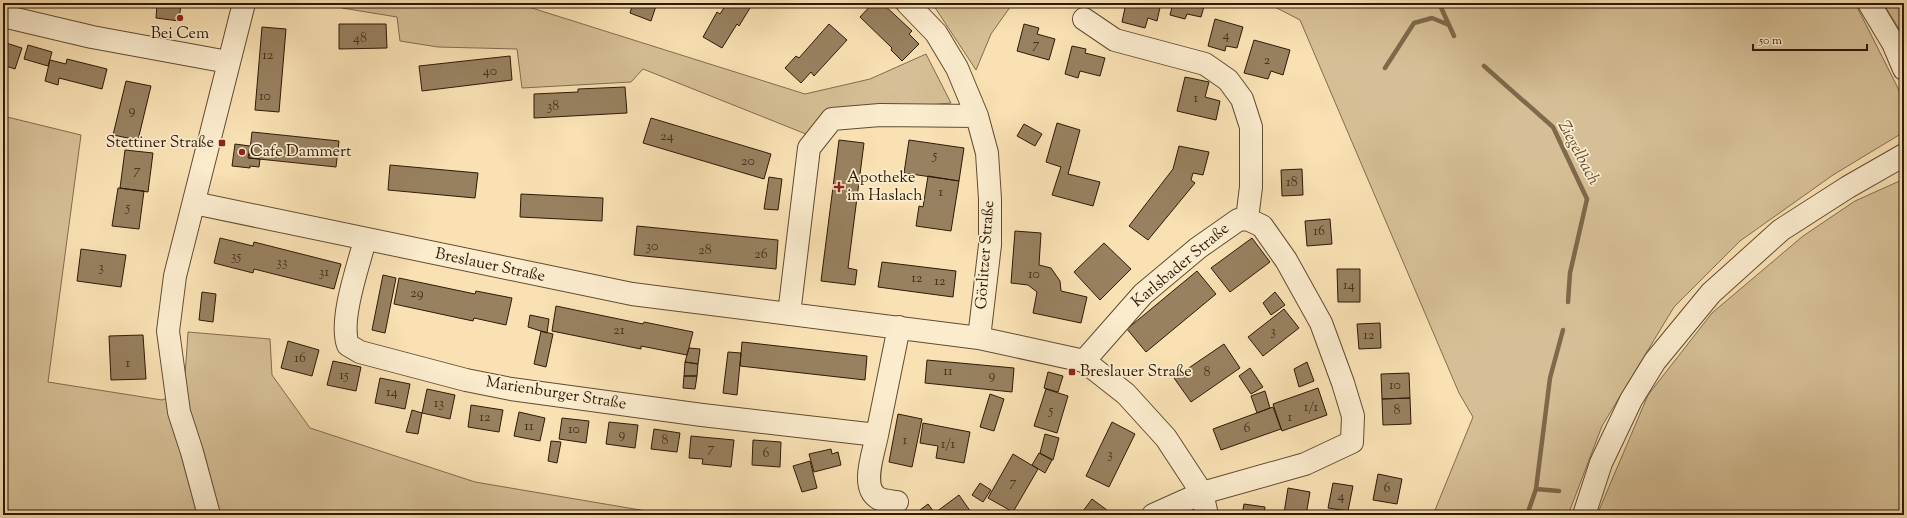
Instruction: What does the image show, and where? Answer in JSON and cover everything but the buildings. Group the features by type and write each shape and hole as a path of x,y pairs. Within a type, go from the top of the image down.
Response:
{"street":[{"path":"209,515 192,452 178,412 168,331 175,276 244,3"},
{"name":"Görlitzer Straße","path":"907,3 936,33 957,68 977,116 987,153 990,199 990,245 979,338"},
{"path":"1869,3 1893,43 1904,68"},
{"path":"3,16 92,37 228,62"},
{"path":"1084,19 1115,40 1205,64 1228,80 1242,99 1251,127 1251,187 1247,219"},
{"path":"789,314 809,148 832,119 880,115 977,116"},
{"path":"1584,515 1601,463 1631,400 1655,362 1711,293 1744,261 1781,230 1848,187 1904,155"},
{"name":"Breslauer Straße","path":"194,203 365,240 632,294 979,338 1084,362 1126,394 1166,438 1202,493 1207,515"},
{"name":"Karlsbader Straße","path":"1084,362 1143,294 1198,248 1238,220 1247,219 1262,226 1286,260 1320,323 1343,383 1353,416 1352,442 1305,464 1202,493"},
{"name":"Marienburger Straße","path":"365,240 346,319 345,335 348,345 360,352 466,380 512,389 702,416 878,435"},
{"path":"897,502 879,498 870,491 868,479 899,327"},
{"path":"1154,515 1202,493"}],"shaded area":[{"path":"342,3 516,3 805,94 870,79 926,54 951,103 829,114 806,134 643,69 631,82 522,88 517,49 438,47 400,41 397,17 342,8"},
{"path":"932,3 1013,3 991,34 976,70"},
{"path":"1267,3 1855,3 1904,100 1904,132 1833,175 1740,241 1674,307 1602,426 1568,515 1433,515 1473,417 1459,393 1300,20"},
{"path":"1883,3 1904,3 1904,37"},
{"path":"3,116 81,135 48,382 162,400 184,391 188,332 270,339 272,375 310,428 475,482 670,515 3,515"},
{"path":"1904,179 1904,515 1597,515 1648,395 1712,313 1803,236 1855,201"}],"waterway":[{"name":"Ziegelbach","path":"1439,3 1454,36"},
{"path":"1385,68 1414,23 1432,18 1449,25"},
{"name":"Ziegelbach","path":"1484,66 1553,127 1587,199 1570,273 1568,302"},
{"name":"Ziegelbach","path":"1527,515 1536,489 1550,378 1563,330"},
{"name":"Ziegelbach","path":"1536,489 1559,491"}],"place":[{"name":"Bei Cem","path":"180,18"},
{"name":"Stettiner Straße","path":"222,143"},
{"name":"Cafe Dammert","path":"242,152"},
{"name":"Apotheke im Haslach","path":"839,187"},
{"name":"Breslauer Straße","path":"1072,372"}]}
